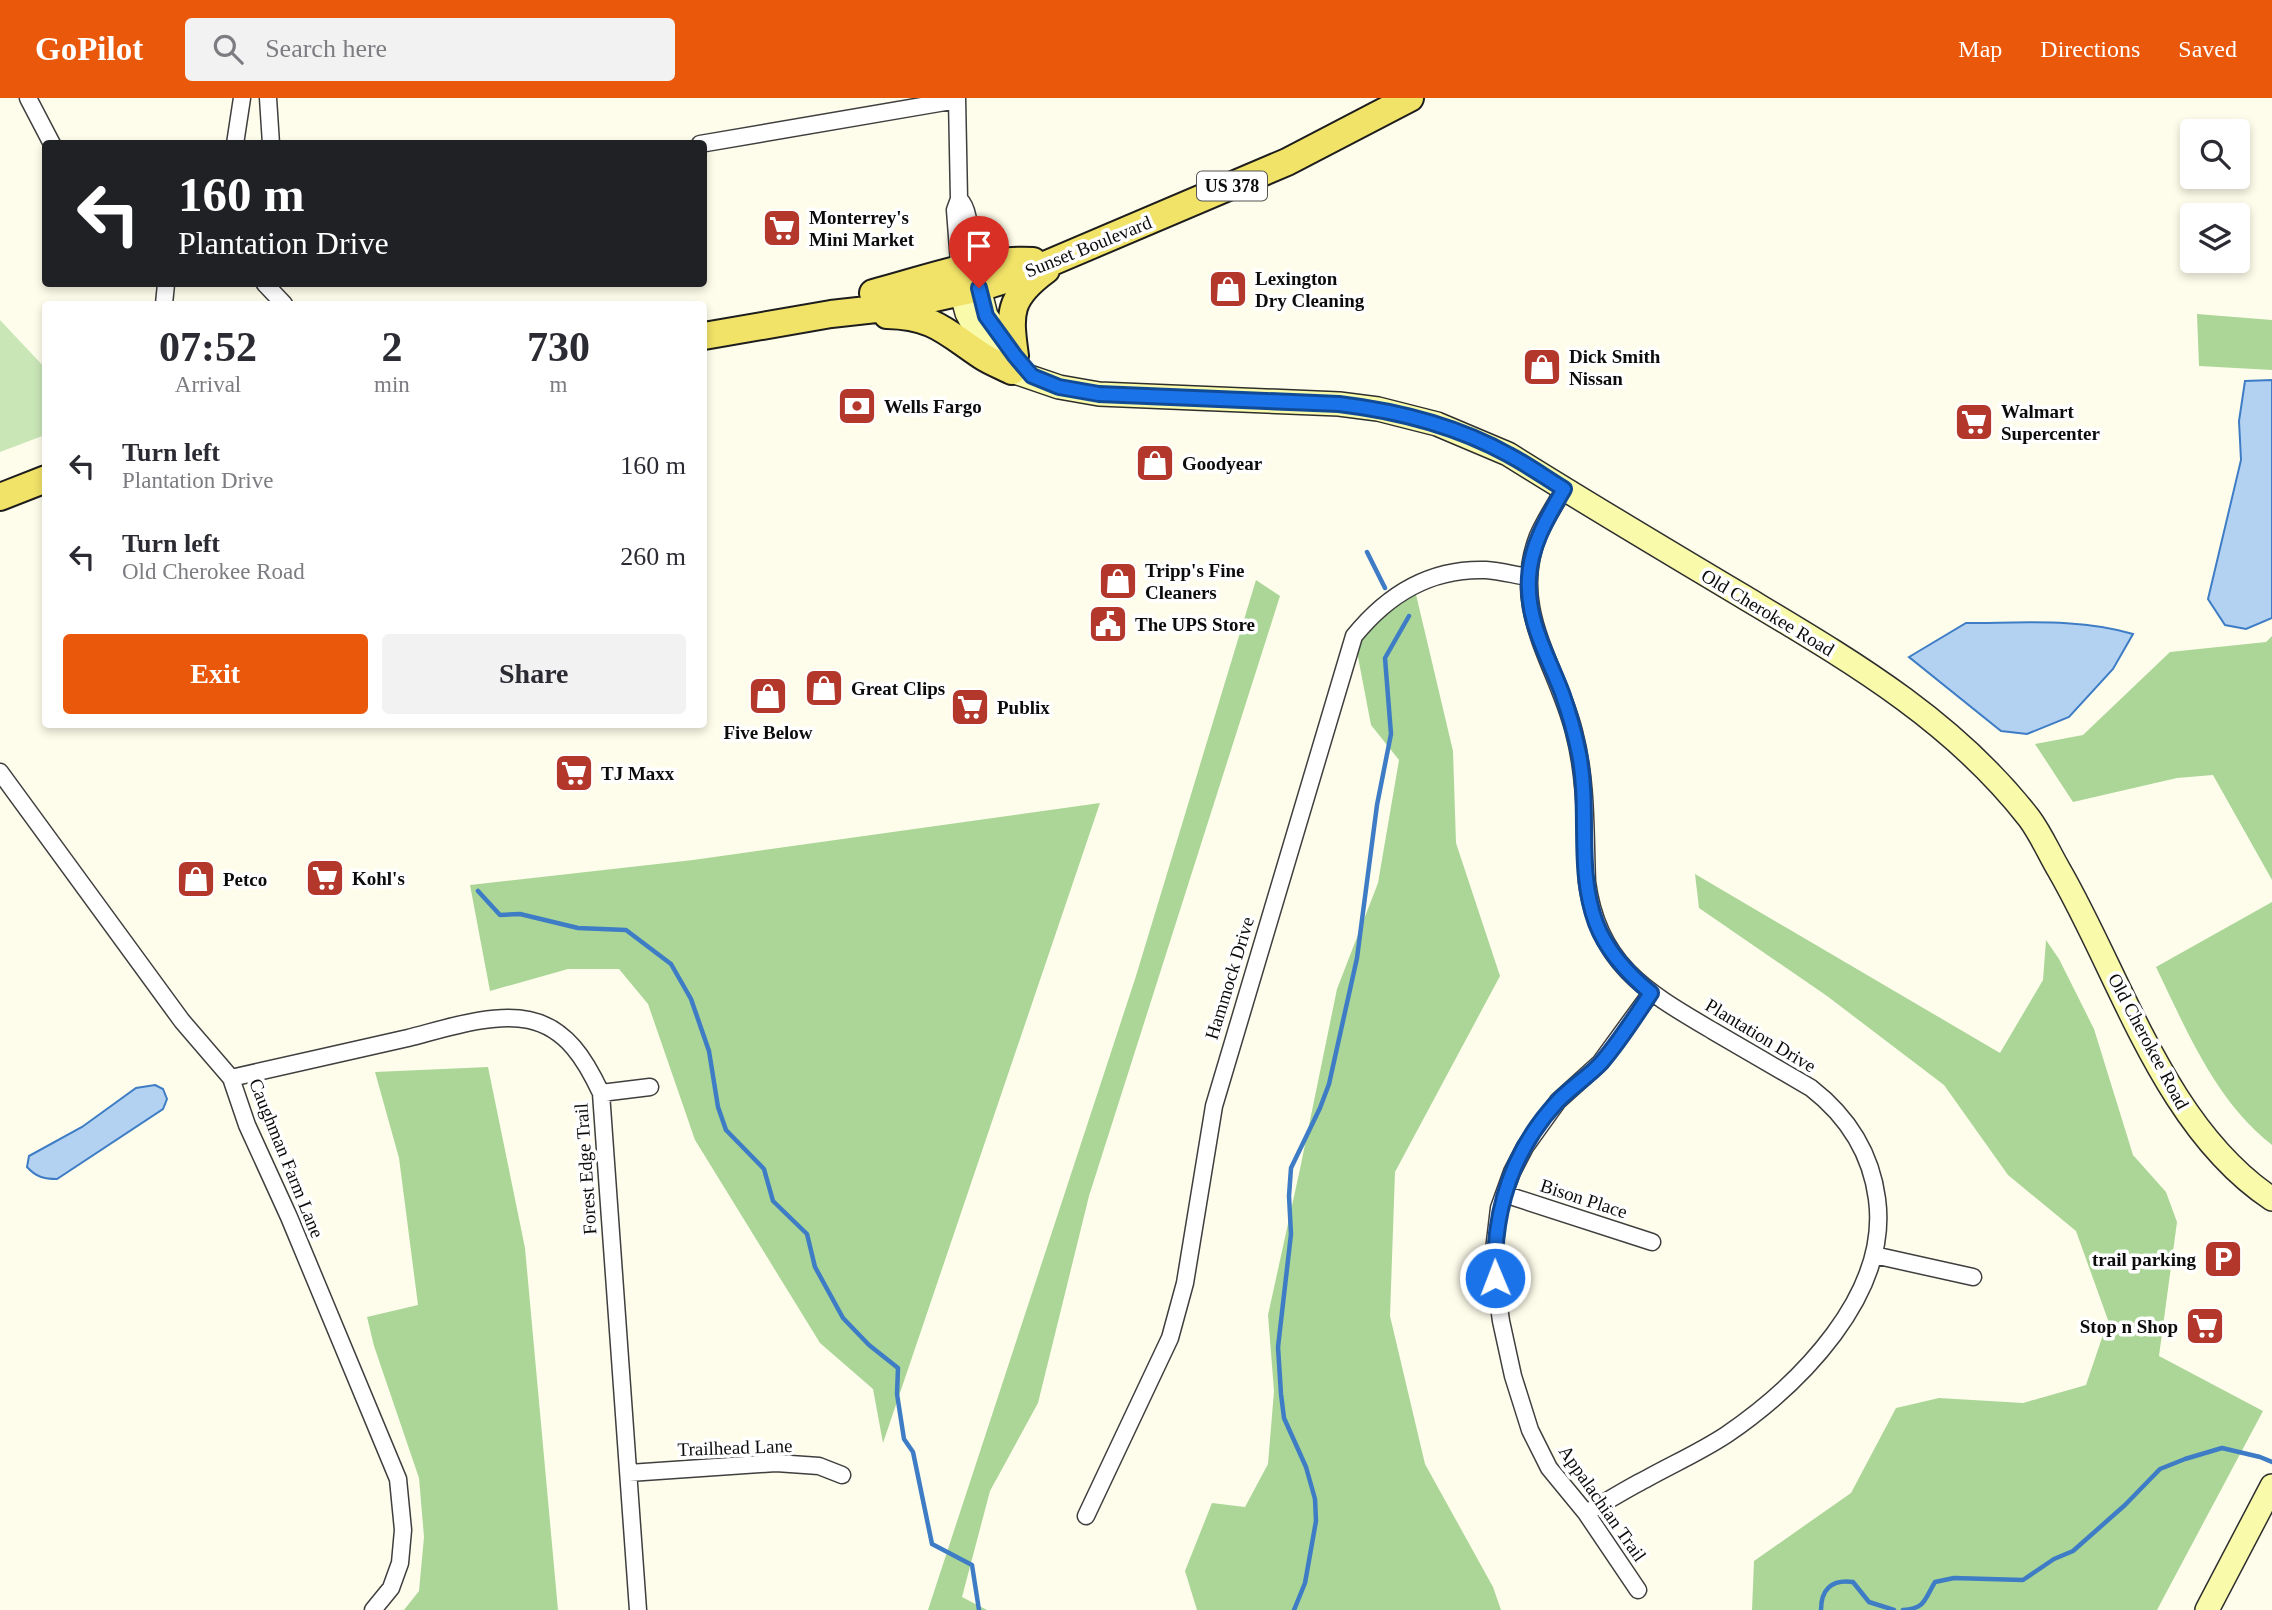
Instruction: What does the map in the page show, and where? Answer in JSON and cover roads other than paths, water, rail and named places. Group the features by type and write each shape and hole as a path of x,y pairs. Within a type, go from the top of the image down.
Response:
{"main road":[{"name":"Sunset Boulevard","path":"1056,260 1287,162 1410,98"},
{"path":"707,336 894,307 1020,260 1056,260"},
{"path":"1020,368 1012,335 1013,307 1035,278 1056,260"},
{"path":"839,314 898,315 931,322 960,338 983,356 1020,368"},
{"path":"0,497 42,481"}],"street":[{"path":"27,98 50,140"},
{"path":"236,140 242,98"},
{"path":"268,98 271,140"},
{"path":"707,143 957,99 959,199 967,216 971,255 969,279 986,316 1020,368"},
{"path":"268,287 281,301"},
{"name":"Old Cherokee Road","path":"1020,368 1059,387 1099,394 1339,404 1378,409 1465,435 1508,454 1890,688 1945,729 2030,820 2080,908 2133,1016 2184,1108 2232,1167 2272,1199"},
{"name":"Plantation Drive","path":"1564,489 1538,536 1529,577 1530,607 1537,634 1561,692 1580,756 1587,882 1595,920 1623,967 1651,993 1811,1088 1841,1115 1857,1138 1873,1176 1879,1220 1871,1269 1852,1307 1832,1336 1801,1371 1779,1393 1727,1434 1586,1513"},
{"name":"Hammock Drive","path":"1086,1517 1170,1338 1185,1283 1214,1106 1354,636 1397,594 1424,581 1455,571 1488,570 1529,577"},
{"name":"Caughman Farm Lane","path":"0,772 182,1021 231,1078 247,1125 289,1217 398,1479 403,1530 400,1563 391,1588 373,1610"},
{"name":"Appalachian Trail","path":"1638,1590 1586,1513 1549,1468 1530,1430 1513,1376 1495,1278 1494,1250 1504,1194 1525,1147 1558,1101 1600,1063 1651,993"},
{"name":"Forest Edge Trail","path":"231,1078 506,1017 548,1026 570,1043 584,1059 601,1093 638,1610"},
{"path":"601,1093 650,1087"},
{"name":"Bison Place","path":"1504,1194 1652,1242"},
{"path":"1874,1255 1973,1277"},
{"name":"Trailhead Lane","path":"629,1473 776,1463 819,1466 842,1475"},
{"path":"2207,1610 2269,1492"}],"water":[{"path":"2272,380 2272,618 2246,629 2225,625 2208,599 2241,460 2239,421 2245,381"},
{"path":"1966,623 2072,623 2133,634 2113,669 2069,717 2027,734 2001,731 1909,657"},
{"path":"155,1085 163,1089 167,1099 163,1109 57,1179 40,1177 27,1167 29,1156 82,1127 136,1088"}],"waterway":[{"path":"1367,552 1385,588"},
{"path":"1294,1610 1305,1583 1316,1521 1315,1499 1306,1467 1284,1418 1281,1394 1278,1347 1291,1234 1291,1168 1329,1084 1357,958 1377,805 1391,734 1385,658 1409,616"},
{"path":"478,891 500,915 520,914 578,928 626,930 671,964 691,999 709,1051 718,1107 726,1130 764,1169 773,1201 807,1234 815,1267 843,1318 869,1345 898,1368 897,1394 904,1439 913,1452 932,1544 972,1565 979,1610"},
{"path":"1903,1610 1920,1605 1935,1582 1954,1578 2023,1580 2054,1559 2073,1551 2125,1505 2160,1469 2222,1448 2272,1462"},
{"path":"1821,1610 1825,1592 1839,1582 1853,1582 1869,1602 1894,1610"}],"place":[{"name":"Monterrey's Mini Market","path":"782,228"},
{"name":"Lexington Dry Cleaning","path":"1228,289"},
{"name":"Dick Smith Nissan","path":"1542,367"},
{"name":"Wells Fargo","path":"857,406"},
{"name":"Walmart Supercenter","path":"1974,422"},
{"name":"Goodyear","path":"1155,463"},
{"name":"Tripp's Fine Cleaners","path":"1118,581"},
{"name":"The UPS Store","path":"1108,624"},
{"name":"Great Clips","path":"824,688"},
{"name":"Five Below","path":"768,696"},
{"name":"Publix","path":"970,707"},
{"name":"TJ Maxx","path":"574,773"},
{"name":"Kohl's","path":"325,878"},
{"name":"Petco","path":"196,879"},
{"name":"trail parking","path":"2223,1259"},
{"name":"Stop n Shop","path":"2205,1326"}]}
